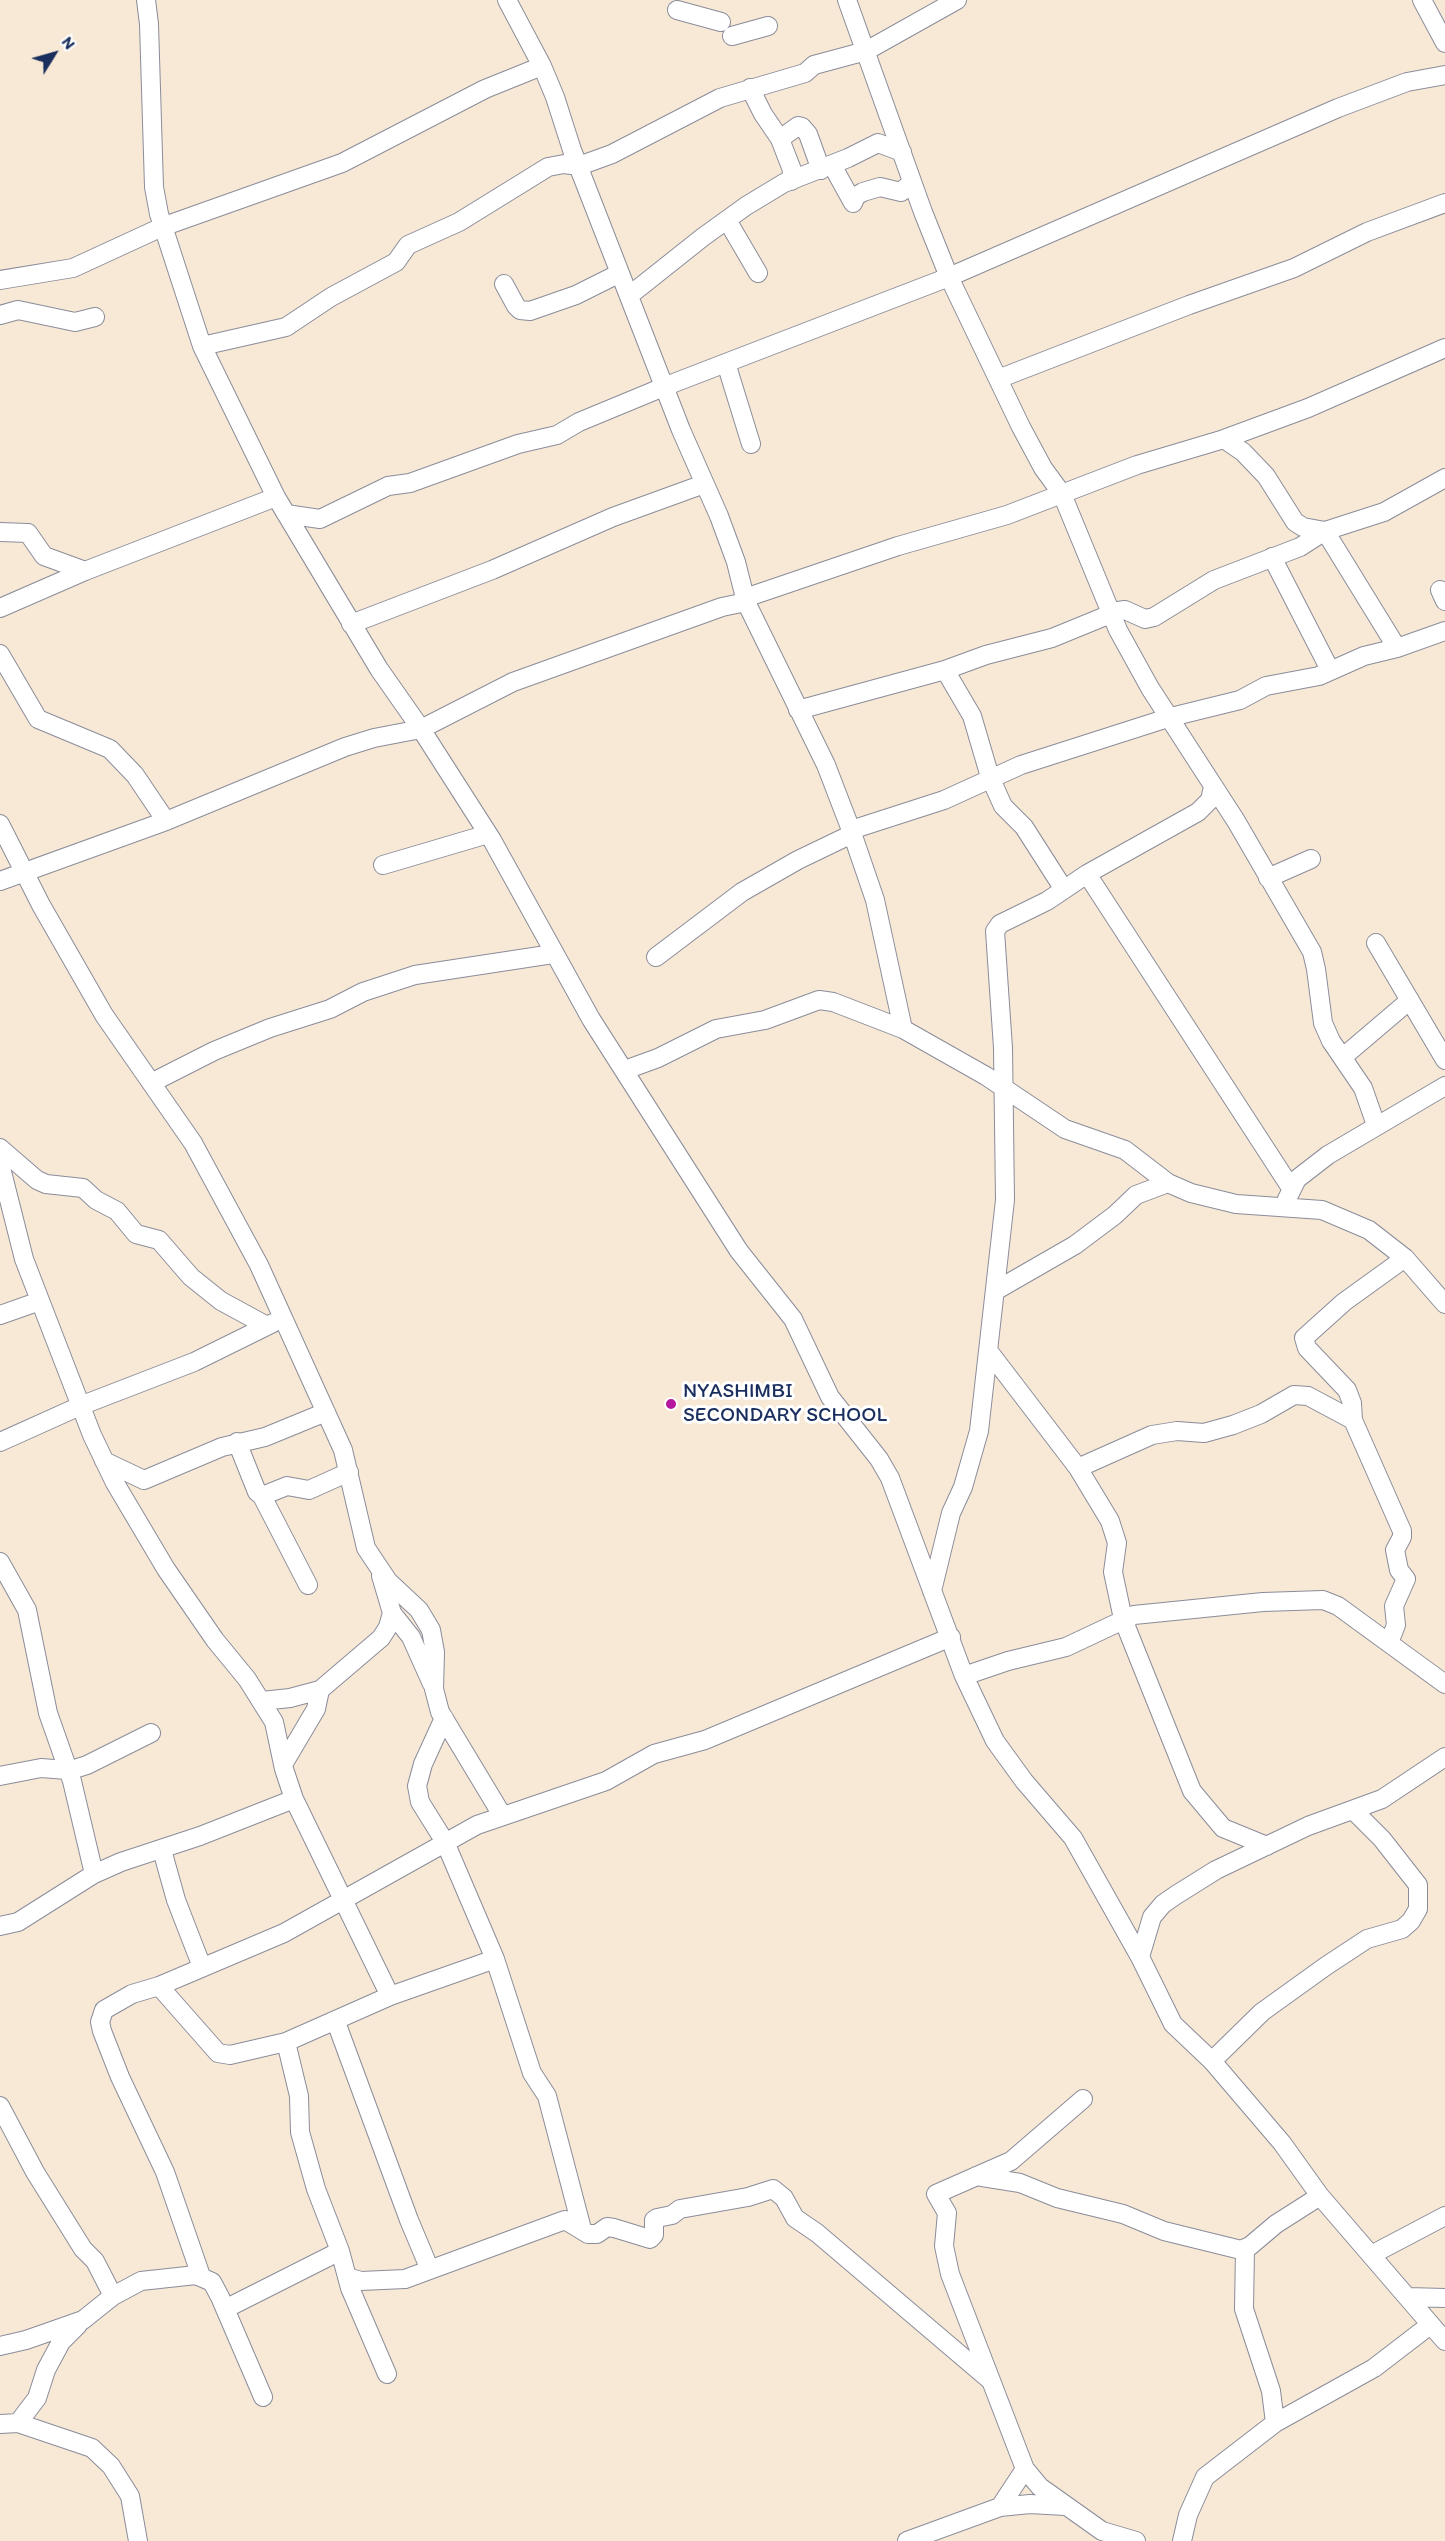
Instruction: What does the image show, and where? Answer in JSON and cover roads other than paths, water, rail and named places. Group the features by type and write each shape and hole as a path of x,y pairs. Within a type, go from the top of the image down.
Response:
{"street":[{"path":"146,0 149,24 154,187 162,227 202,346 276,497 379,669 421,729 488,834 553,954 625,1070 739,1251 793,1319 817,1375 830,1397 879,1459 890,1478 964,1676 1007,1760 1074,1838 1140,1957 1173,2024 1212,2061 1282,2143 1320,2196 1445,2341"},
{"path":"507,0 542,66 620,273 704,484 719,516 736,562 745,600 826,765 852,832 875,900 903,1029"},
{"path":"847,0 912,182 949,277 1043,468 1062,494 1111,614 1144,678 1171,717 1311,952 1316,969 1323,1023 1363,1088 1377,1125"},
{"path":"202,346 286,327 331,297 396,262 408,245 459,222 548,167 564,164 579,166 632,144 720,98 805,73 814,65 866,51 957,0"},
{"path":"1422,0 1445,43"},
{"path":"677,10 727,29 768,26"},
{"path":"0,280 62,271 162,227 342,163 485,89 542,66"},
{"path":"286,514 312,519 326,517 388,486 419,480 518,444 557,435 579,422 666,386 949,277 1338,108 1407,82 1445,75"},
{"path":"750,88 780,140 792,170 791,181"},
{"path":"780,140 798,126 802,127 826,167 854,202 856,196 863,192 880,187 901,192 912,182"},
{"path":"630,295 727,219 791,181 878,142 903,152"},
{"path":"998,379 1189,305 1294,268 1367,232 1445,203"},
{"path":"727,219 758,273"},
{"path":"504,284 516,306 520,310 530,311 576,295 620,273"},
{"path":"0,315 13,310 75,322 95,317"},
{"path":"0,881 166,821 345,747 374,738 421,729 513,682 898,546 1007,515 1137,465 1224,439 1308,408 1445,348"},
{"path":"726,363 751,444"},
{"path":"1224,439 1243,452 1266,476 1295,522 1303,527 1325,531 1397,648"},
{"path":"798,710 1052,638 1125,610 1145,619 1154,617 1214,580 1300,547 1325,531 1384,512 1445,478"},
{"path":"351,624 492,570 613,517 704,484"},
{"path":"0,608 276,497"},
{"path":"0,532 28,533 44,556 85,572"},
{"path":"1272,557 1330,670"},
{"path":"656,957 742,892 852,832 944,800 990,777 1171,717 1217,708 1240,700 1266,686 1319,676 1364,656 1397,648 1445,631"},
{"path":"0,654 38,719 110,749 135,775 166,821"},
{"path":"945,670 972,716 990,777 1003,806 1024,827 1064,888"},
{"path":"932,1591 951,1513 975,1448 990,1353 1005,1200 1003,1087 995,931 1000,924 1047,901 1087,874 1198,812 1210,800 1213,787"},
{"path":"0,824 23,871 112,1030 153,1082 194,1143 259,1265 275,1322 326,1412 343,1450 362,1536 378,1568 392,1613 411,1637 434,1689"},
{"path":"383,865 488,834"},
{"path":"1268,878 1311,859"},
{"path":"1087,874 1291,1188"},
{"path":"1376,943 1445,1060"},
{"path":"153,1082 223,1047 270,1028 330,1009 363,992 415,975 553,954"},
{"path":"625,1070 658,1058 710,1031 765,1020 819,1000 833,1002 903,1029 1003,1087 1065,1129 1125,1150 1168,1183 1191,1193 1236,1204 1322,1210 1348,1219 1369,1230 1405,1258 1445,1304"},
{"path":"1343,1058 1410,1000"},
{"path":"1284,1206 1297,1179 1320,1161 1445,1086"},
{"path":"0,1148 38,1180 46,1184 82,1188 96,1200 117,1211 138,1236 161,1242 191,1277 221,1301 275,1322"},
{"path":"0,1164 24,1259 80,1406 104,1461 166,1569 215,1640 262,1701 274,1722 284,1770 294,1798 390,1996"},
{"path":"995,1292 1075,1245 1115,1215 1136,1194 1168,1183"},
{"path":"1389,1643 1396,1626 1394,1606 1406,1578 1400,1570 1395,1550 1402,1537 1402,1531 1353,1420 1352,1403 1347,1390 1308,1348 1304,1338 1344,1302 1405,1258"},
{"path":"0,1315 40,1301"},
{"path":"0,1442 80,1406 194,1362 275,1322"},
{"path":"990,1353 1078,1468 1110,1521 1118,1547 1113,1572 1123,1619 1192,1791 1223,1828 1267,1846"},
{"path":"1078,1468 1152,1435 1177,1431 1204,1432 1233,1425 1261,1414 1294,1395 1308,1396 1353,1420"},
{"path":"104,1461 144,1479 237,1443 273,1434 326,1412"},
{"path":"237,1443 257,1492 262,1496 308,1585"},
{"path":"262,1496 287,1486 309,1490 349,1472"},
{"path":"0,1562 27,1610 34,1635 48,1713 86,1832 94,1874"},
{"path":"378,1568 419,1610 431,1630 435,1652 436,1700 444,1718 502,1815"},
{"path":"964,1676 1008,1661 1066,1647 1123,1619 1153,1611 1323,1600 1338,1606 1445,1684"},
{"path":"262,1701 290,1698 320,1690 381,1638 392,1613"},
{"path":"201,2276 165,2172 120,2077 100,2022 104,2010 132,1994 159,1986 284,1933 445,1842 502,1815 606,1781 654,1754 705,1740 951,1637"},
{"path":"284,1763 316,1709 320,1690"},
{"path":"444,1718 423,1764 417,1786 420,1802 445,1842 495,1959 532,2073 547,2096 582,2229"},
{"path":"0,1776 41,1768 68,1770 87,1765 151,1733"},
{"path":"1140,1957 1152,1917 1163,1904 1216,1870 1339,1813 1354,1811 1382,1799 1445,1756"},
{"path":"0,1926 18,1922 94,1874 121,1862 162,1850 294,1798"},
{"path":"1212,2061 1262,2012 1367,1939 1402,1929 1411,1921 1418,1909 1418,1885 1382,1839 1354,1811"},
{"path":"162,1850 176,1899 202,1967"},
{"path":"159,1986 218,2053 230,2055 286,2042 336,2022 366,2005 495,1959"},
{"path":"336,2022 409,2220 430,2270"},
{"path":"286,2042 299,2096 300,2132 316,2189 340,2251 346,2277 387,2374"},
{"path":"1083,2099 1011,2161 936,2194 947,2213 944,2246 950,2274 1025,2469 1040,2487 1102,2531 1136,2541"},
{"path":"0,2106 35,2172 83,2249 95,2261 113,2296"},
{"path":"975,2176 1020,2183 1057,2198 1123,2214 1164,2230 1245,2249"},
{"path":"346,2277 362,2281 397,2281 484,2252 561,2220 569,2221 588,2234 597,2234 607,2228 614,2228 650,2239 654,2235 654,2220 657,2218 672,2215 680,2209 748,2197 773,2189 783,2198 795,2218 817,2233 991,2381"},
{"path":"1245,2249 1276,2224 1320,2196"},
{"path":"1371,2255 1445,2216"},
{"path":"1245,2249 1244,2309 1271,2391 1275,2423"},
{"path":"225,2308 340,2251"},
{"path":"9,2423 37,2398 46,2370 61,2342 83,2320 113,2296 141,2281 188,2274 201,2276 212,2282 263,2397"},
{"path":"1408,2297 1445,2298"},
{"path":"0,2346 26,2340 83,2320"},
{"path":"1182,2541 1188,2515 1201,2481 1275,2423 1374,2368 1430,2325"},
{"path":"9,2423 92,2448 111,2466 130,2496 138,2541"},
{"path":"1000,2507 1025,2469"},
{"path":"907,2541 1000,2507 1030,2504 1065,2506"}],"place":[{"name":"NYASHIMBI SECONDARY SCHOOL","path":"671,1404"}]}
